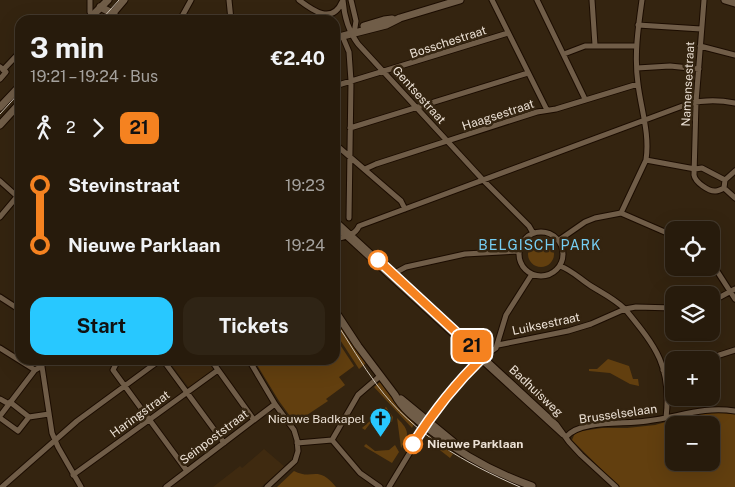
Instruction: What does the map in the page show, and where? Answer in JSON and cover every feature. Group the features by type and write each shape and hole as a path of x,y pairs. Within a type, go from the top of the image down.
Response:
{"main road":[{"path":"93,15 108,0"},
{"path":"112,15 124,0"},
{"path":"340,36 384,20 400,18 460,0"},
{"path":"726,0 735,3"},
{"path":"100,8 106,15"},
{"path":"0,107 15,91"},
{"path":"0,125 15,108"},
{"path":"340,318 398,401 469,458 513,479 533,486"}],"street":[{"path":"90,0 90,12"},
{"path":"183,15 191,0"},
{"path":"229,0 230,15"},
{"path":"299,0 317,12 325,14 337,10 343,1"},
{"path":"343,1 349,29 353,31 356,21 351,0"},
{"path":"492,0 547,110"},
{"path":"537,0 585,99"},
{"path":"592,0 595,45"},
{"path":"621,213 646,160 648,140 638,84 636,46 642,0"},
{"name":"Namensestraat","path":"695,169 696,102 704,0"},
{"path":"638,25 701,29"},
{"name":"Gentsestraat","path":"353,31 358,44 484,181 529,226 533,233"},
{"name":"Bosschestraat","path":"340,85 508,33"},
{"path":"344,40 349,52 350,82 349,218"},
{"path":"564,54 578,47 595,45 636,46"},
{"path":"700,46 735,55"},
{"path":"0,79 3,70 15,57"},
{"path":"637,68 670,66 699,69"},
{"path":"350,128 528,73"},
{"name":"Haagsestraat","path":"365,169 547,110 638,84"},
{"path":"340,238 356,232 359,226 696,102 720,100 735,103"},
{"path":"340,149 401,201 405,209"},
{"path":"646,160 695,169 702,168 725,180"},
{"path":"695,169 694,179 698,183 714,191 724,188"},
{"path":"724,188 725,180 735,171"},
{"path":"0,181 15,193"},
{"path":"724,188 735,198"},
{"path":"0,218 15,201"},
{"path":"559,240 585,222 621,213 665,232"},
{"path":"349,218 359,226"},
{"path":"340,224 342,220 349,218"},
{"name":"Badhuisweg","path":"340,231 348,236 482,358 616,487"},
{"path":"548,232 559,240 564,252 560,266 550,275 540,276 532,274 522,265 519,251 521,244 527,237 533,233 548,232"},
{"path":"391,275 406,267 465,254 519,251"},
{"path":"560,266 613,298 625,309 654,346 664,370 668,401 666,416"},
{"path":"389,487 426,423 450,392 482,358 498,345 506,315 532,274"},
{"path":"720,275 733,291 735,300"},
{"path":"720,298 733,291"},
{"path":"0,297 15,307"},
{"path":"625,309 636,307 665,308"},
{"name":"Luiksestraat","path":"498,345 568,332 625,309"},
{"path":"0,348 15,357"},
{"path":"720,355 735,350"},
{"path":"27,365 35,370"},
{"path":"40,365 0,417 18,431 29,417 49,414"},
{"path":"42,365 49,414 55,439 81,487"},
{"path":"116,365 114,370 124,386 187,471"},
{"path":"1,486 77,421 154,365"},
{"path":"165,365 224,443"},
{"path":"214,365 254,420"},
{"path":"252,365 275,404 294,430 298,451 295,461 267,487"},
{"name":"Haringstraat","path":"73,475 218,370"},
{"path":"332,440 358,395 380,376"},
{"path":"0,399 10,403 29,417"},
{"name":"Seinpoststraat","path":"166,487 275,404"},
{"name":"Brusselselaan","path":"674,416 698,410 718,409 735,411"},
{"name":"Brusselselaan","path":"566,437 571,432 592,426 665,418"},
{"path":"297,443 332,440"},
{"path":"332,440 360,473 380,487"}],"shaded area":[{"path":"541,241 550,245 554,254 550,263 541,267 532,263 528,254 532,245"},
{"path":"340,323 366,363 359,369 340,340"},
{"path":"340,345 354,366 339,377 345,385 326,399 328,401 295,423 257,365 340,365"},
{"path":"608,359 629,366 633,379 638,379 639,386 630,384 610,373 589,371 589,369 597,369"},
{"path":"172,365 213,365 214,371 189,388"},
{"path":"380,382 416,420 412,428 374,387"},
{"path":"386,407 393,417 392,422 386,419 372,421 365,430 362,428"},
{"path":"712,412 735,414 735,487 619,487 572,440 575,433 582,430 627,428 665,422 665,471 720,471 720,416 687,416"},
{"path":"397,418 407,432 406,439 401,448"},
{"path":"429,436 453,454 450,458 427,440"},
{"path":"366,444 375,451 389,450 395,445 399,452 392,463 365,447"},
{"path":"264,449 285,467 261,487 213,487 240,466 242,468"},
{"path":"294,471 300,474 319,474 330,480 336,487 277,487"}],"tram line":[{"path":"106,15 119,0"},
{"path":"0,114 15,98"},
{"path":"340,329 377,385 407,419 442,446 460,457 520,487"}],"bus line":[{"name":"21","path":"378,260 483,357 450,392 413,444"}],"place":[{"name":"Nieuwe Badkapel","path":"381,438"},
{"name":"Nieuwe Parklaan","path":"413,444"}],"district":[{"name":"BELGISCH PARK","path":"540,245"}]}
